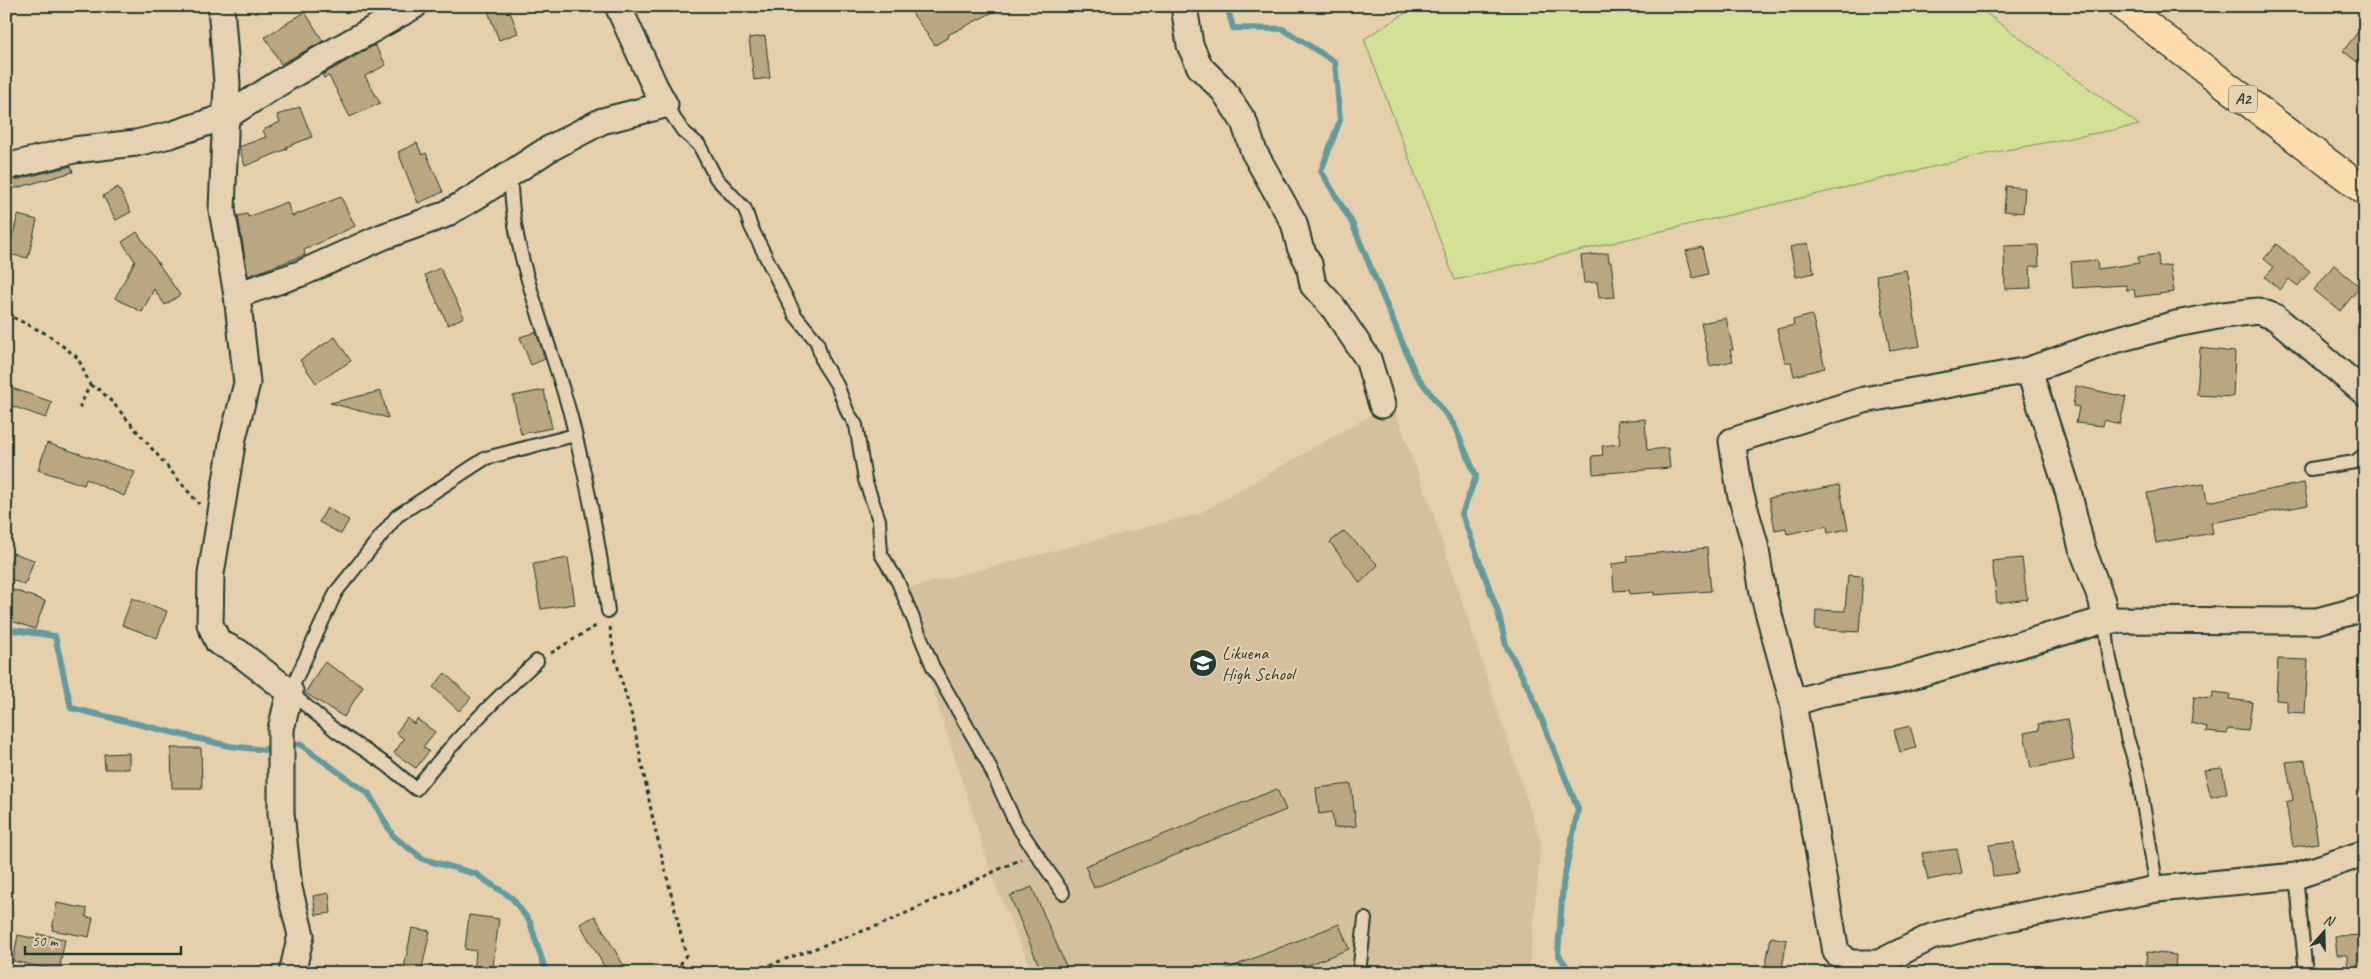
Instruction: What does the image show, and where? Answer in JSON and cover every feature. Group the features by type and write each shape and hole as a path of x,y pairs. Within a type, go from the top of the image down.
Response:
{"main road":[{"name":"A2","path":"2122,6 2365,190"}],"street":[{"path":"221,6 227,83 227,116 222,164 222,210 237,295 247,383 233,438 219,520 211,574 210,624 218,642 238,652 290,692 281,729 281,813 289,888 301,935 292,973"},
{"path":"6,167 74,150 153,139 227,116 287,78 414,6"},
{"path":"237,295 302,274 382,237 444,215 547,150 602,121 665,105 618,6"},
{"path":"1184,6 1190,44 1200,67 1224,91 1244,122 1254,152 1294,223 1300,247 1309,264 1313,285 1333,307 1368,359 1382,405"},
{"path":"2365,393 2275,318 2258,312 2223,315 2176,324 2111,341 2029,370 1864,400 1732,441 1740,492 1755,544 1763,593 1793,703 1836,952 1848,963 1879,963 1931,937 2003,919 2157,889 2296,876 2365,853"},
{"path":"2029,370 2068,491 2080,545 2102,601 2105,620"},
{"path":"1793,703 1828,692 1894,681 2105,620 2317,621 2365,608"}],"lane":[{"path":"665,105 683,131 699,146 716,178 744,209 795,316 817,342 823,362 837,386 848,413 856,425 865,480 879,520 881,554 898,582 933,667 987,761 1016,824 1063,893"},
{"path":"511,174 510,199 523,254 575,435 598,547 608,612"},
{"path":"537,661 498,696 442,754 416,789 387,765 336,731 290,692 336,592 397,516 486,458 575,435"},
{"path":"2310,470 2355,462 2365,454"},
{"path":"2105,620 2109,654 2127,737 2138,773 2157,889"},
{"path":"2296,876 2306,973"},
{"path":"1359,973 1364,919"}],"path":[{"path":"6,314 47,334 78,358 90,385 100,390 152,446 199,504 219,520"},
{"path":"78,408 90,385"},
{"path":"537,661 602,622 608,612"},
{"path":"608,612 614,654 633,720 653,820 686,955 675,973"},
{"path":"747,973 885,923 1036,852"}],"shaded area":[{"name":"Likuena High School","path":"1392,403 1431,507 1541,842 1529,973 1033,973 995,884 901,590 1198,514"}],"green space":[{"path":"1417,6 1976,6 2139,125 1991,153 1455,280 1364,39"}],"building":[{"path":"486,6 508,6 518,33 499,40"},
{"path":"907,6 1005,6 948,35 949,37 935,45"},
{"path":"305,12 323,41 281,64 265,37"},
{"path":"2365,23 2365,68 2343,51"},
{"path":"765,36 770,78 754,80 749,38"},
{"path":"375,45 386,65 365,76 380,103 350,117 329,76 324,78 322,75"},
{"path":"300,107 312,137 245,166 239,147 266,137 263,130 280,122 277,115"},
{"path":"417,143 422,155 426,153 443,192 418,203 398,152"},
{"path":"71,166 73,172 13,189 11,181"},
{"path":"2006,186 2025,188 2023,213 2004,211"},
{"path":"118,187 131,212 116,220 103,196"},
{"path":"341,197 355,226 304,250 305,255 248,276 238,216 247,214 248,217 287,202 292,216"},
{"path":"18,215 37,220 28,258 8,254"},
{"path":"137,232 180,295 165,305 154,289 142,312 115,298 135,261 122,242"},
{"path":"1808,243 1814,273 1796,277 1790,247"},
{"path":"2276,244 2310,271 2298,286 2289,279 2280,290 2265,277 2274,267 2264,259"},
{"path":"2038,245 2039,266 2030,266 2031,288 2005,289 2004,246"},
{"path":"1702,247 1708,274 1693,278 1686,251"},
{"path":"1608,253 1609,262 1611,262 1615,297 1599,298 1597,282 1584,283 1581,256"},
{"path":"2158,254 2159,267 2170,265 2174,292 2135,297 2134,289 2126,290 2126,285 2073,288 2071,262 2097,260 2098,269 2139,263 2138,257"},
{"path":"2334,265 2360,287 2340,311 2314,290"},
{"path":"440,268 464,317 448,325 425,275"},
{"path":"1906,270 1920,346 1890,351 1876,275"},
{"path":"1812,315 1825,368 1794,376 1791,362 1785,362 1777,329 1794,325 1793,320"},
{"path":"1726,318 1733,350 1730,350 1733,361 1710,366 1701,323"},
{"path":"536,332 545,359 531,365 520,337"},
{"path":"335,337 351,361 316,383 300,360"},
{"path":"2200,348 2235,352 2233,397 2197,395"},
{"path":"6,386 52,402 46,418 6,404"},
{"path":"2076,386 2126,397 2120,424 2104,420 2103,426 2076,423 2079,407 2073,406"},
{"path":"544,390 552,428 521,434 513,396"},
{"path":"381,391 388,418 330,403"},
{"path":"1645,419 1647,450 1668,448 1670,468 1593,474 1592,456 1603,455 1602,446 1620,444 1617,421"},
{"path":"47,443 135,472 124,496 86,479 84,485 38,470"},
{"path":"2304,483 2308,505 2211,523 2213,533 2156,543 2147,493 2204,484 2207,502"},
{"path":"1839,485 1848,529 1828,533 1827,526 1787,534 1786,528 1775,530 1769,498"},
{"path":"327,508 349,520 341,534 319,522"},
{"path":"1344,531 1378,565 1360,583 1330,542"},
{"path":"1707,548 1711,591 1654,595 1654,592 1630,594 1629,590 1614,591 1612,564 1628,562 1627,556"},
{"path":"13,553 34,560 25,585 6,578"},
{"path":"568,558 575,604 541,609 533,564"},
{"path":"2022,558 2027,599 1997,603 1992,561"},
{"path":"1848,575 1863,576 1859,632 1815,629 1816,610 1845,611"},
{"path":"14,590 45,601 35,629 6,619 6,612"},
{"path":"132,598 167,611 157,638 122,625"},
{"path":"2278,659 2308,660 2305,713 2287,712 2287,701 2276,700"},
{"path":"324,662 363,686 344,717 305,693"},
{"path":"445,673 471,698 459,711 433,687"},
{"path":"2213,692 2230,694 2229,699 2252,702 2248,731 2228,729 2227,734 2206,732 2207,727 2191,723 2194,697 2212,699"},
{"path":"407,718 414,724 417,719 435,732 423,747 429,751 416,768 394,753 404,739 396,733"},
{"path":"2067,719 2074,760 2031,768 2024,733 2039,730 2038,724"},
{"path":"1910,726 1916,748 1900,752 1894,730"},
{"path":"171,748 201,748 202,788 172,788"},
{"path":"129,753 129,769 105,769 104,754"},
{"path":"2305,760 2318,843 2293,847 2286,802 2293,800 2286,762"},
{"path":"2222,768 2227,793 2211,797 2204,770"},
{"path":"1351,784 1356,826 1334,828 1332,812 1319,814 1316,788"},
{"path":"1277,789 1286,810 1094,888 1085,866"},
{"path":"2014,842 2018,873 1993,876 1989,845"},
{"path":"1957,849 1962,873 1928,880 1922,853"},
{"path":"1032,887 1069,973 1042,973 1010,896"},
{"path":"329,893 331,913 316,915 313,896"},
{"path":"57,903 87,909 86,917 93,918 89,937 52,930"},
{"path":"469,915 499,919 492,973 474,973 476,951 465,949"},
{"path":"595,916 628,973 608,973 580,924"},
{"path":"1339,924 1349,949 1287,973 1217,973"},
{"path":"412,928 430,931 421,973 403,973"},
{"path":"38,934 65,939 59,971 13,961 18,935 37,939"},
{"path":"2365,935 2365,970 2348,971 2347,955 2337,955 2335,936"},
{"path":"1771,937 1787,940 1781,973 1764,973"},
{"path":"2147,952 2176,955 2175,973 2145,973"}],"waterway":[{"path":"1227,6 1233,28 1283,29 1335,62 1340,120 1321,171 1352,223 1415,373 1454,425 1476,476 1462,514 1498,612 1506,645 1530,691 1578,809 1563,884 1558,954 1571,973"},
{"path":"6,629 55,636 71,708 229,746 266,750 274,741"},
{"path":"287,741 301,745 369,794 393,836 423,859 476,874 512,898 530,922 546,973"}],"place":[{"name":"Likuena High School","path":"1203,663"}]}
